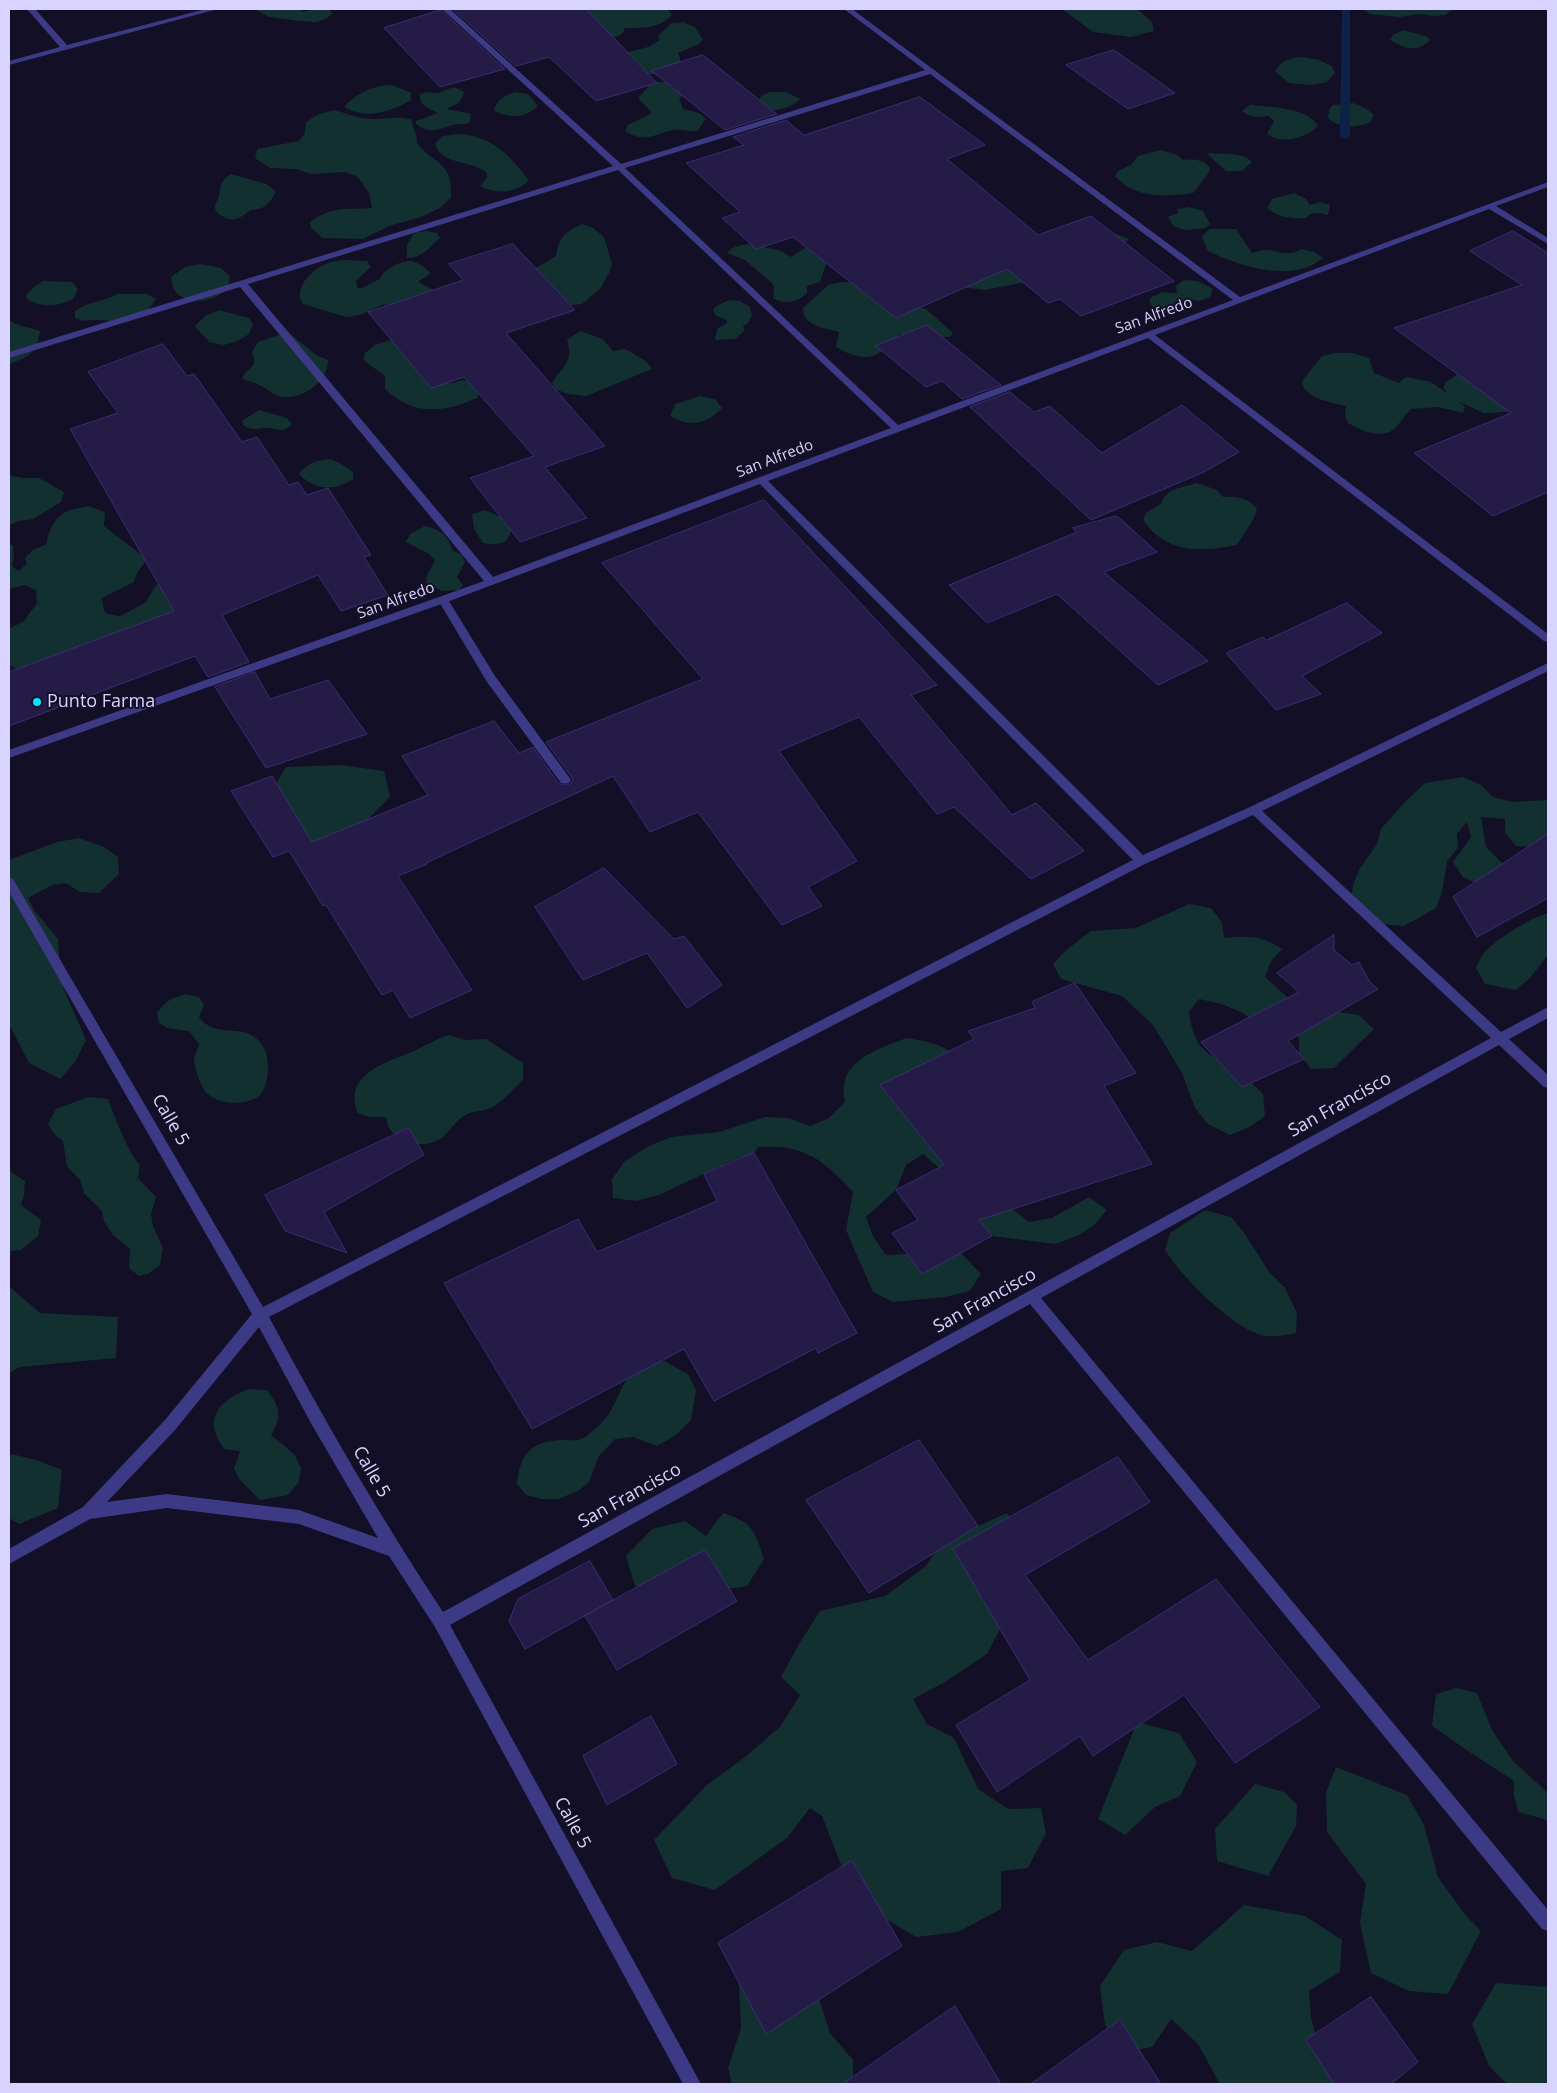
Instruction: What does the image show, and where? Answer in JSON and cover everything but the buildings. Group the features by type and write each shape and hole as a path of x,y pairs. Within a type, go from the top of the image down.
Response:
{"street":[{"path":"31,9 65,48"},
{"path":"9,63 214,9"},
{"path":"446,9 619,167 897,429"},
{"path":"848,9 1239,300"},
{"path":"9,354 931,71"},
{"name":"San Alfredo","path":"9,754 491,582 1548,184"},
{"path":"1490,206 1548,241"},
{"path":"242,283 491,582"},
{"path":"1148,334 1548,639"},
{"path":"761,480 1141,861"},
{"path":"442,600 491,679 565,780"},
{"path":"9,1557 88,1512 170,1425 260,1314 1141,861 1254,810 1548,667"},
{"path":"1254,810 1548,1083"},
{"name":"Calle 5","path":"9,882 260,1314 317,1420 394,1551 440,1622 692,2084"},
{"name":"San Francisco","path":"440,1622 1548,1012"},
{"path":"1032,1296 1548,1924"},
{"path":"88,1512 167,1501 299,1517 394,1551"}],"green space":[{"path":"255,9 299,9 303,12 315,9 330,10 332,14 326,19 316,22 300,21 269,17"},
{"path":"584,9 667,9 672,15 667,20 656,25 645,28 625,28 622,34 606,41 582,11"},
{"path":"1062,9 1137,9 1152,22 1154,31 1131,37 1093,32"},
{"path":"1364,9 1452,9 1445,15 1420,14 1399,17 1370,14"},
{"path":"683,22 695,27 703,40 699,44 678,53 680,64 659,74 644,74 624,56 628,52 648,47 660,40 658,36 672,23"},
{"path":"1403,30 1426,36 1430,40 1421,47 1411,48 1400,46 1390,40 1393,35"},
{"path":"1301,57 1319,60 1332,66 1335,73 1327,82 1312,85 1289,83 1275,71 1286,61"},
{"path":"657,82 679,82 685,93 679,99 683,109 699,113 706,119 697,131 674,130 650,137 639,137 625,131 628,125 652,113 638,98 650,85"},
{"path":"392,85 411,93 411,100 387,111 370,114 352,111 344,107 355,97 366,91"},
{"path":"454,87 464,92 458,104 447,109 471,114 470,122 438,130 428,130 416,124 416,121 438,113 423,104 420,94 427,92 437,93"},
{"path":"515,92 528,94 538,106 528,113 517,116 494,111 499,101"},
{"path":"770,92 786,92 800,99 786,108 768,110 757,107 761,96"},
{"path":"1353,103 1365,108 1374,115 1369,123 1358,126 1342,126 1328,118 1329,110 1333,105"},
{"path":"1250,105 1297,112 1306,115 1318,126 1300,137 1279,139 1267,134 1274,121 1269,116 1252,116 1242,111"},
{"path":"334,110 356,117 412,120 417,143 442,165 449,176 451,198 440,208 421,217 389,226 363,239 322,238 311,228 310,222 326,213 340,209 372,208 369,193 358,177 345,172 311,174 296,169 270,168 255,158 257,149 299,141 305,133 306,122 317,115"},
{"path":"458,134 481,138 499,148 529,181 518,188 499,192 480,186 487,178 487,173 474,166 443,155 435,143 443,136"},
{"path":"1161,150 1177,155 1183,160 1201,161 1208,165 1210,168 1208,174 1193,193 1151,195 1132,189 1115,176 1118,171 1131,165 1138,156"},
{"path":"1207,154 1243,156 1252,162 1242,171 1226,171"},
{"path":"231,174 266,184 276,191 269,203 263,207 250,210 237,219 226,218 217,213 215,206 222,183"},
{"path":"1294,193 1306,199 1310,205 1320,202 1330,205 1328,215 1316,213 1306,218 1291,218 1276,214 1267,208 1272,199"},
{"path":"1189,207 1203,211 1210,224 1206,228 1185,230 1173,226 1168,217 1178,213 1177,209"},
{"path":"582,224 593,228 604,237 612,264 600,289 582,304 556,307 535,277 536,268 556,256 563,236"},
{"path":"1209,229 1236,229 1252,253 1270,250 1292,253 1301,249 1315,252 1323,258 1308,267 1294,270 1268,270 1243,265 1208,251 1202,237"},
{"path":"426,231 437,233 440,238 421,254 416,257 407,258 407,245 414,233"},
{"path":"1116,234 1129,239 1122,246 1046,278 985,290 962,287 963,280 1092,237"},
{"path":"751,244 781,251 791,257 805,248 818,250 828,259 820,282 807,286 807,293 795,301 782,302 773,298 774,288 772,283 745,260 727,253 735,247"},
{"path":"344,260 367,261 371,267 356,281 357,287 360,289 380,279 392,267 413,261 431,273 418,282 444,295 408,313 390,304 382,305 360,315 346,317 303,304 300,298 300,291 306,279 328,263"},
{"path":"200,264 221,268 230,276 227,287 223,292 210,299 195,301 187,299 176,292 171,277 185,267"},
{"path":"1184,280 1198,281 1213,289 1210,297 1199,301 1185,298 1189,302 1185,307 1171,314 1160,311 1150,304 1150,298 1162,292 1177,293 1176,286"},
{"path":"43,281 72,282 78,289 73,299 61,304 51,306 28,300 26,295"},
{"path":"841,282 858,282 904,304 926,309 953,333 950,337 900,334 879,353 869,357 857,356 846,352 836,347 839,332 810,322 806,319 803,308 828,285"},
{"path":"118,294 147,294 156,299 143,315 129,321 84,321 75,318 75,311 80,308"},
{"path":"729,300 740,301 750,307 752,315 748,323 743,326 745,330 735,339 715,340 717,329 727,323 727,320 715,315 713,309"},
{"path":"219,310 249,318 253,324 249,334 238,341 224,345 209,342 195,326 205,316"},
{"path":"9,320 21,326 40,331 36,345 31,353 9,364"},
{"path":"580,331 603,339 613,351 625,349 646,361 652,369 586,396 568,394 555,389 552,383 568,359 569,347 567,340"},
{"path":"288,332 316,355 328,360 327,367 320,381 308,391 293,397 281,397 242,378 253,365 254,358 252,352 258,342"},
{"path":"394,339 432,379 451,383 464,380 482,385 477,398 452,407 429,409 417,408 396,398 385,389 385,376 363,360 365,353 375,345"},
{"path":"1335,353 1352,353 1369,358 1374,373 1399,383 1406,377 1431,382 1448,394 1443,388 1446,382 1458,374 1543,372 1548,378 1547,386 1523,411 1484,413 1459,402 1465,407 1463,413 1438,407 1411,409 1393,430 1388,433 1376,434 1348,423 1345,414 1346,406 1312,396 1304,387 1302,381 1322,356"},
{"path":"700,396 715,399 722,408 710,418 698,422 684,422 670,416 675,404"},
{"path":"259,410 287,418 292,424 286,429 280,430 266,428 251,429 243,425 243,420"},
{"path":"331,459 353,472 353,479 339,486 325,487 312,484 299,474 305,467 313,463"},
{"path":"9,475 22,478 39,478 64,492 61,502 33,519 9,525"},
{"path":"1197,483 1217,490 1223,497 1238,497 1246,500 1257,509 1254,518 1237,545 1210,549 1185,548 1163,539 1152,531 1143,520 1146,513 1161,504 1170,492"},
{"path":"88,506 105,512 104,526 147,559 137,573 134,582 102,598 104,611 107,614 120,616 145,603 164,577 191,617 21,672 9,664 9,629 24,621 37,603 36,590 25,585 9,589 9,545 13,545 14,557 12,566 18,571 27,564 25,558 33,550 47,544 50,529 60,516 70,510"},
{"path":"485,510 512,522 510,535 504,542 495,544 483,543 474,529 472,514"},
{"path":"425,526 435,529 446,536 452,550 462,555 465,562 457,577 463,585 459,590 442,591 426,583 427,575 435,560 429,554 406,542 410,534"},
{"path":"341,765 384,771 390,797 367,820 326,851 260,811 286,767"},
{"path":"1463,777 1481,785 1493,797 1512,802 1548,800 1548,845 1536,847 1516,846 1505,833 1505,819 1481,817 1486,847 1513,874 1482,886 1463,877 1453,862 1471,837 1467,822 1457,834 1458,848 1447,861 1442,892 1436,908 1404,926 1381,924 1351,899 1353,885 1359,870 1377,844 1381,829 1425,783"},
{"path":"79,838 104,847 118,857 119,874 99,893 80,892 66,883 52,885 28,898 34,910 58,939 59,956 64,970 63,987 86,1040 75,1062 60,1079 29,1063 9,1024 9,860 57,842"},
{"path":"1189,904 1211,908 1222,922 1224,938 1254,937 1282,949 1271,961 1265,977 1297,1006 1359,1015 1374,1029 1334,1068 1311,1069 1299,1054 1299,1037 1258,1023 1241,1012 1222,1004 1199,999 1189,1012 1192,1027 1201,1046 1246,1078 1263,1094 1265,1116 1249,1127 1230,1135 1208,1124 1195,1108 1182,1073 1153,1025 1122,996 1061,979 1053,964 1065,951 1091,931 1136,928"},
{"path":"1548,913 1548,955 1529,979 1516,990 1485,984 1476,968 1483,954 1513,930 1532,919"},
{"path":"186,994 199,997 204,1005 199,1017 207,1025 249,1034 257,1039 264,1048 268,1071 264,1088 259,1096 240,1103 233,1103 213,1098 205,1091 198,1078 194,1063 194,1057 199,1044 189,1031 168,1028 159,1023 157,1013 171,999"},
{"path":"449,1035 465,1040 486,1039 523,1063 523,1080 504,1099 488,1109 465,1115 440,1139 432,1143 415,1144 406,1142 392,1133 386,1117 369,1117 358,1113 355,1101 356,1090 360,1081 367,1074 386,1062"},
{"path":"906,1038 938,1046 953,1052 968,1062 1011,1208 1029,1222 1052,1218 1089,1197 1107,1210 1094,1225 1077,1236 1055,1244 992,1236 971,1227 939,1168 923,1154 906,1165 896,1190 866,1217 873,1236 886,1255 959,1251 981,1274 970,1291 945,1297 893,1302 873,1292 846,1230 853,1192 822,1162 800,1151 788,1148 758,1147 754,1153 731,1161 659,1195 636,1201 613,1198 612,1179 625,1161 649,1146 671,1137 719,1132 765,1117 788,1118 810,1126 829,1118 845,1102 844,1086 846,1076 851,1068 877,1050"},
{"path":"88,1097 108,1099 126,1143 140,1165 138,1178 156,1197 151,1214 153,1226 163,1248 160,1265 148,1274 139,1276 129,1268 130,1249 112,1234 104,1221 102,1211 84,1193 80,1180 67,1166 63,1141 54,1134 48,1124 56,1109"},
{"path":"9,1171 25,1181 21,1205 41,1220 38,1236 21,1250 9,1251"},
{"path":"1205,1210 1231,1217 1245,1234 1269,1272 1285,1288 1297,1313 1296,1333 1269,1336 1248,1330 1221,1311 1195,1287 1173,1261 1165,1250 1170,1233"},
{"path":"9,1286 40,1313 118,1317 116,1358 20,1367 9,1373"},
{"path":"664,1361 688,1374 696,1390 691,1420 676,1435 657,1446 633,1437 615,1439 599,1456 589,1482 578,1491 558,1499 542,1499 526,1495 517,1484 521,1465 529,1451 543,1443 576,1440 585,1437 598,1427 606,1417 615,1404 628,1377 638,1367 652,1362"},
{"path":"249,1389 267,1390 271,1396 277,1407 278,1417 271,1435 295,1455 301,1468 299,1482 288,1495 260,1500 239,1479 234,1468 240,1451 224,1449 214,1429 214,1420 222,1405 229,1399"},
{"path":"12,1454 36,1460 62,1470 58,1508 19,1524 9,1518 9,1457"},
{"path":"723,1513 747,1524 755,1534 764,1559 747,1586 726,1589 651,1610 634,1583 626,1556 652,1529 685,1521 706,1536"},
{"path":"1007,1513 1018,1528 1010,1610 987,1654 945,1682 913,1699 927,1724 954,1738 978,1789 1008,1809 1041,1808 1046,1833 1028,1868 1001,1871 1001,1909 958,1932 916,1937 876,1913 843,1870 822,1816 810,1808 787,1838 715,1890 672,1878 654,1840 707,1785 745,1757 780,1727 800,1695 781,1677 820,1611 885,1596 926,1566 950,1529 978,1526"},
{"path":"1456,1688 1477,1693 1492,1730 1513,1761 1548,1793 1548,1822 1544,1819 1518,1812 1514,1795 1514,1781 1432,1726 1436,1694"},
{"path":"1137,1722 1179,1733 1197,1762 1180,1796 1155,1807 1125,1835 1098,1819"},
{"path":"1336,1767 1407,1795 1424,1825 1438,1877 1466,1916 1481,1931 1448,1994 1409,1991 1371,1973 1360,1923 1366,1884 1327,1832 1326,1793"},
{"path":"1255,1784 1284,1792 1297,1804 1296,1826 1268,1876 1217,1861 1215,1829"},
{"path":"1244,1905 1305,1916 1342,1940 1340,1972 1309,1991 1311,2017 1319,2050 1340,2084 1220,2084 1198,2044 1171,2019 1152,2047 1124,2052 1105,2025 1100,1986 1124,1950 1157,1942 1192,1951"},
{"path":"738,1966 815,1986 830,2033 853,2060 853,2084 732,2084 728,2068 741,2028"},
{"path":"1496,1983 1548,1987 1548,2080 1546,2082 1548,2084 1507,2084 1489,2066 1472,2024"}],"waterway":[{"path":"1345,136 1346,9"}],"place":[{"name":"Punto Farma","path":"37,702"}]}
